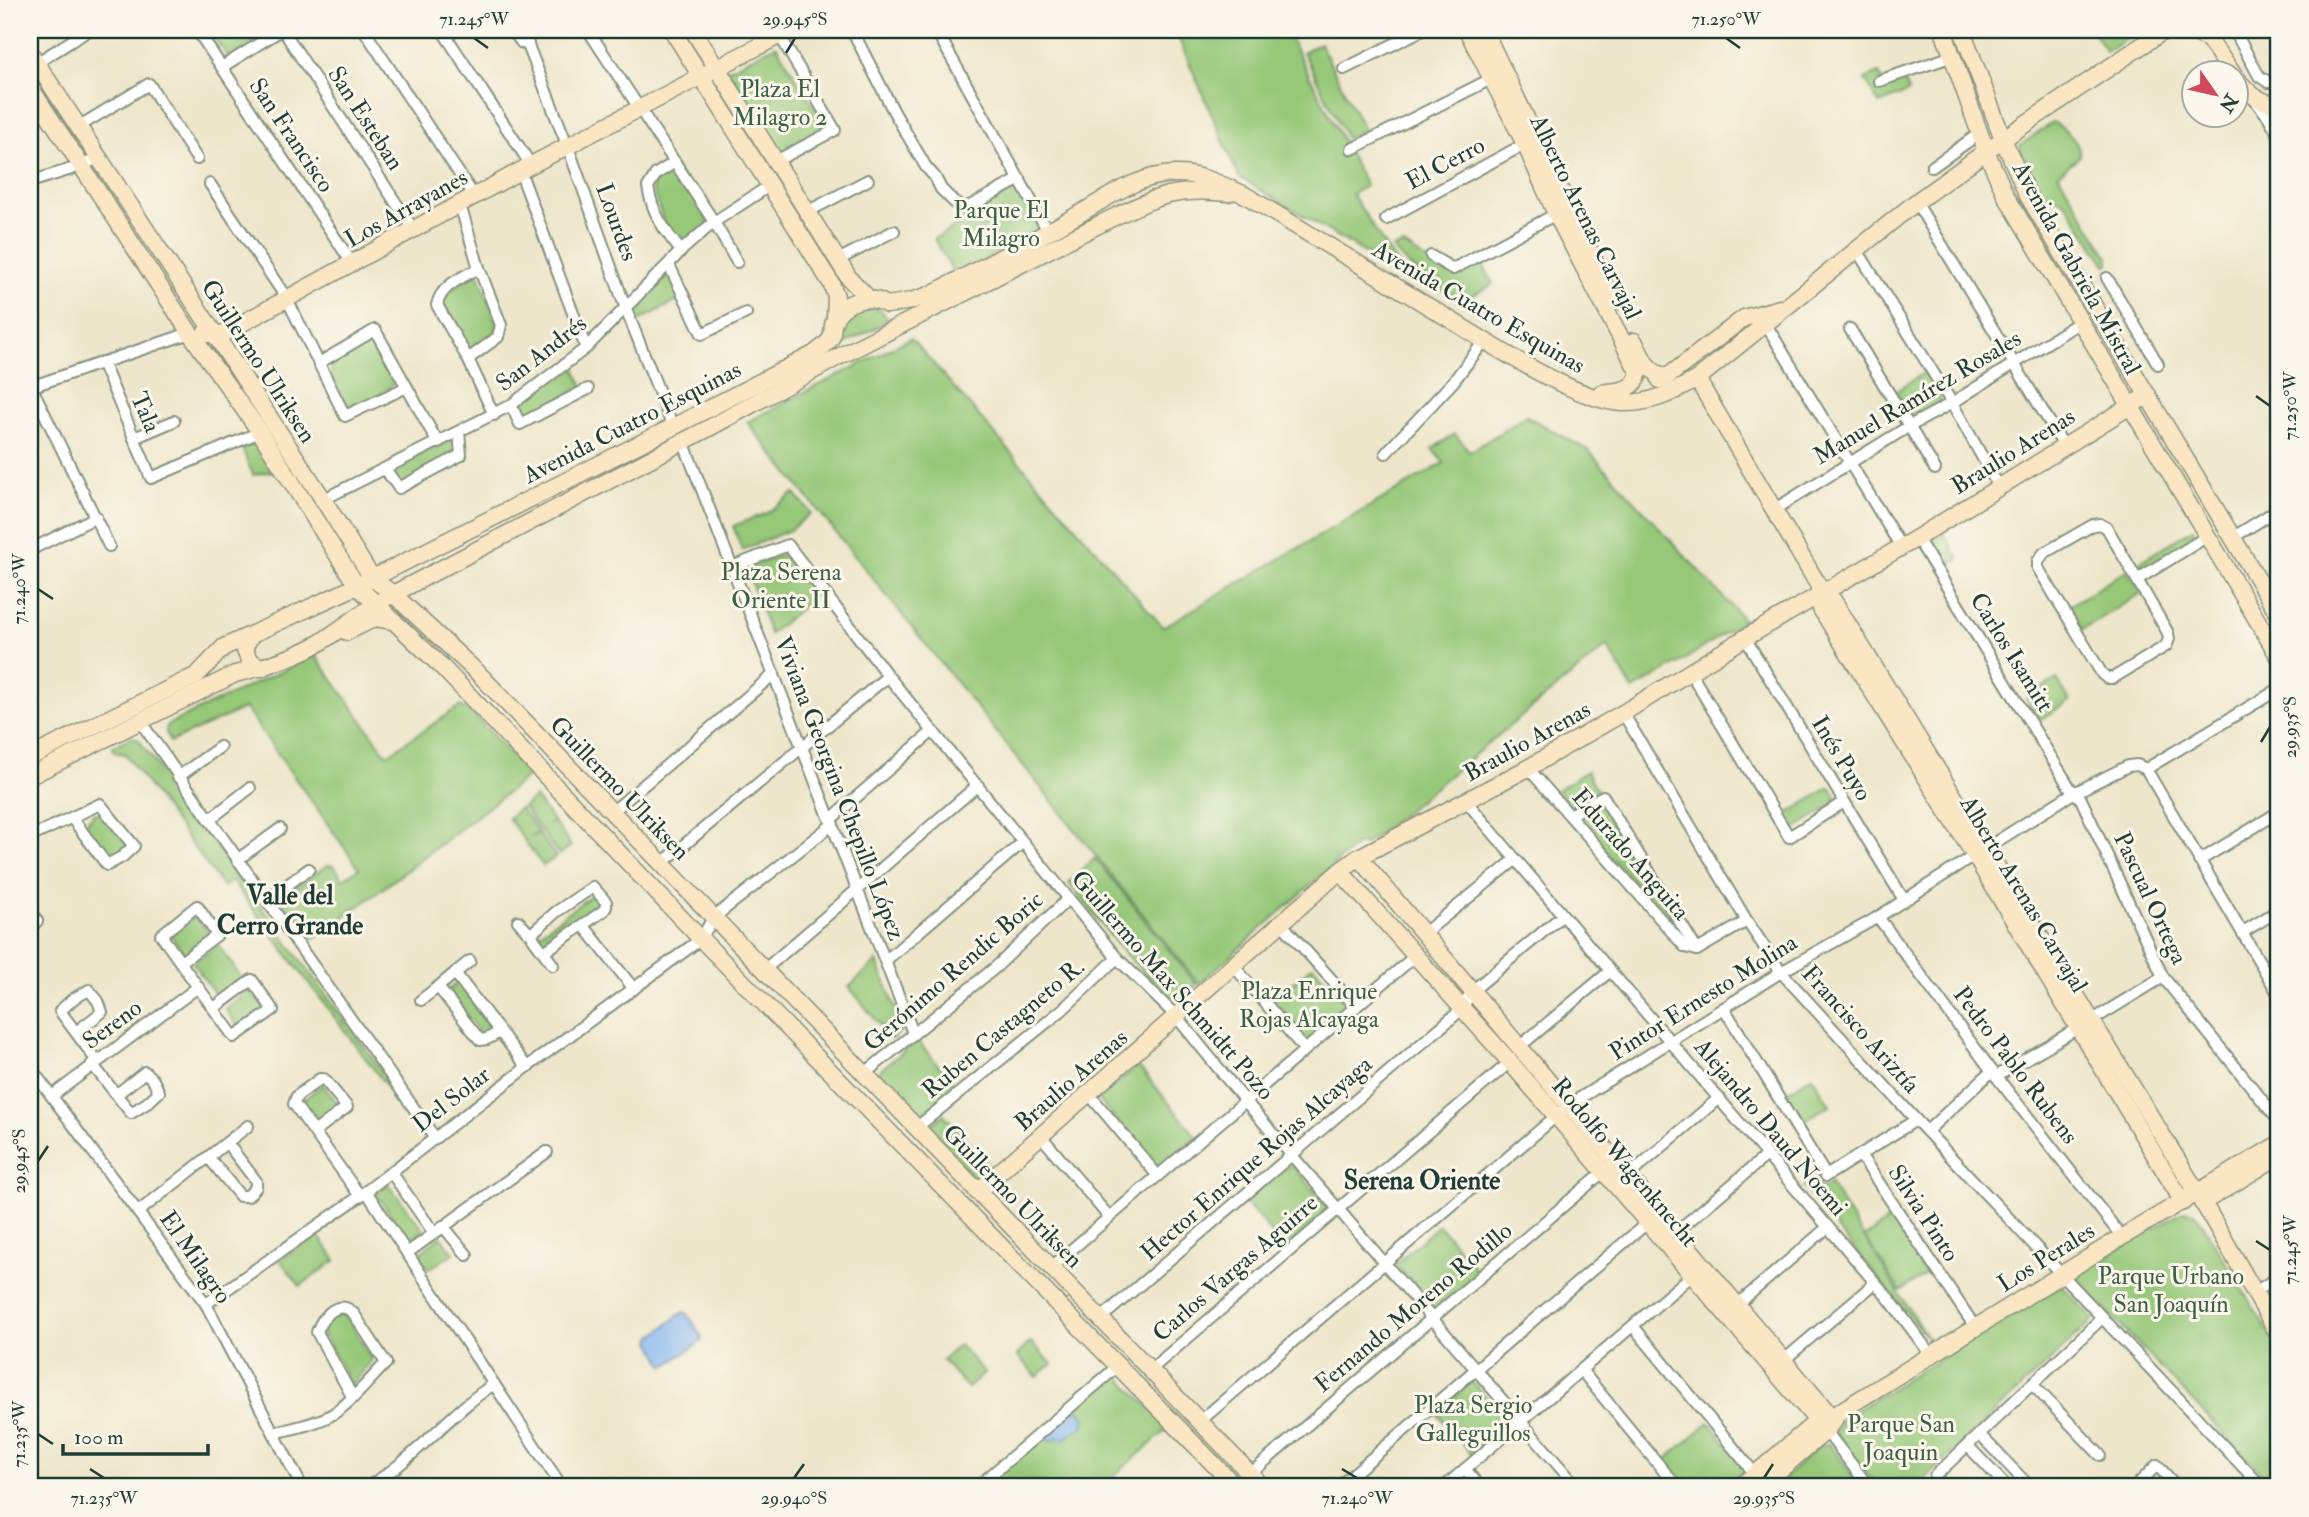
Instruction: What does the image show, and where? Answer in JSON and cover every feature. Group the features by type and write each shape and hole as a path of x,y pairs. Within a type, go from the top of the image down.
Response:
{"main road":[{"path":"672,30 831,283 836,296 832,337 840,356"},
{"path":"692,30 849,278 868,298"},
{"name":"Alberto Arenas Carvajal","path":"1467,30 1525,144 1556,214 1639,373"},
{"name":"Alberto Arenas Carvajal","path":"1484,30 1607,290 1649,369 1656,375 1667,377"},
{"name":"Avenida Gabriela Mistral","path":"1943,30 1986,151 2006,196 2279,657"},
{"name":"Avenida Gabriela Mistral","path":"1962,30 2003,139 2034,207 2279,615"},
{"path":"1591,396 1628,389 1636,383 1639,373 1655,381 1667,377 1758,319 1785,307 1916,202 1986,151 2162,33 2171,30"},
{"path":"2191,30 2208,40 2223,60"},
{"name":"Los Arrayanes","path":"190,333 214,334 228,331 525,168 785,33"},
{"name":"Guillermo Ulriksen","path":"32,61 323,499 377,603 1236,1487"},
{"name":"Guillermo Ulriksen","path":"30,87 190,333 260,432 307,508 364,582 393,594 478,674 1263,1487"},
{"path":"2250,94 2262,102 2279,104"},
{"name":"Avenida Cuatro Esquinas","path":"887,305 929,295 1121,188 1159,175 1191,175 1208,178 1245,195 1485,340 1591,396 1623,403 1661,398 1697,379 1758,319"},
{"name":"Avenida Cuatro Esquinas","path":"30,757 197,675 224,647 840,356 1152,199 1177,192 1207,191 1245,195"},
{"path":"835,318 846,307 868,298 880,300 887,305 898,327"},
{"name":"Avenida Cuatro Esquinas","path":"30,776 235,674 262,668 319,643 377,603 678,434 814,354 832,337"},
{"name":"Alberto Arenas Carvajal","path":"1697,379 1823,593 1833,600 1980,852 2085,1024 2200,1197 2279,1335"},
{"name":"Braulio Arenas","path":"977,1192 1281,922 1359,857 1466,802 1623,713 1917,538 2148,395"},
{"path":"319,643 340,636 375,618 395,621"},
{"path":"251,636 244,648 249,660 262,668"},
{"path":"224,647 232,651 237,659 235,674"},
{"path":"518,747 526,748 532,745 535,732"},
{"name":"Rodolfo Wagenknecht","path":"1359,857 1738,1304 1829,1419"},
{"name":"Rodolfo Wagenknecht","path":"1340,871 1510,1062 1691,1276 1829,1419"},
{"name":"Alberto Arenas Carvajal","path":"2085,1024 2183,1202"},
{"name":"Los Perales","path":"2200,1197 2279,1144"},
{"name":"Los Perales","path":"1740,1487 1767,1481 1829,1419 1931,1354 2183,1202 2200,1197 2279,1156"}],"street":[{"path":"32,61 89,30"},
{"name":"San Francisco","path":"197,30 352,263"},
{"path":"222,67 282,30"},
{"name":"San Esteban","path":"282,30 413,229"},
{"path":"365,30 467,201 479,268 501,325 498,337 468,359"},
{"path":"442,30 525,168 586,348"},
{"path":"512,30 522,43 528,44"},
{"name":"Lourdes","path":"522,30 568,147 626,309 678,434"},
{"path":"588,30 715,222 737,262"},
{"path":"852,30 926,167 961,199 964,207 1020,179"},
{"path":"936,30 1048,230"},
{"path":"1344,69 1422,30"},
{"path":"2234,30 2259,76 2268,82 2279,80"},
{"path":"776,161 835,130 785,33"},
{"path":"1879,82 1953,56"},
{"path":"1352,149 1491,79"},
{"path":"78,127 149,84 197,159"},
{"path":"2250,94 2279,135"},
{"path":"1932,167 1980,133"},
{"name":"El Cerro","path":"1386,219 1525,144"},
{"path":"30,182 98,158"},
{"path":"675,162 656,174 648,187 650,200 662,227 681,251"},
{"path":"807,212 868,180"},
{"path":"210,184 287,299 345,416 407,387"},
{"name":"San Andrés","path":"307,508 511,405 586,348 681,251 715,222 769,186"},
{"path":"1916,202 2064,446"},
{"path":"1431,256 1452,269 1556,214"},
{"path":"838,260 894,231"},
{"path":"1857,250 1952,403 1999,486"},
{"path":"669,265 702,334 746,313"},
{"path":"479,268 447,287 439,295 437,305 468,359 494,415"},
{"path":"2107,278 2158,364"},
{"path":"1758,319 1901,547"},
{"name":"Manuel Ramírez Rosales","path":"1775,509 1908,426 1952,403 2080,322"},
{"path":"1850,329 1935,469"},
{"path":"318,363 375,330 438,443"},
{"name":"Los Arrayanes","path":"30,386 190,333"},
{"path":"1386,453 1453,382 1485,340"},
{"name":"Tala","path":"102,362 151,478 260,432"},
{"path":"30,386 109,546"},
{"path":"511,405 520,424 588,389"},
{"path":"134,438 174,421"},
{"path":"385,469 399,488 461,456 459,432"},
{"name":"Viviana Georgina Chepillo López","path":"678,434 913,1033"},
{"path":"2174,480 2185,479 2192,470"},
{"path":"2189,503 2193,494 2205,494"},
{"path":"2232,538 2279,509"},
{"path":"30,548 96,517"},
{"path":"2101,524 2138,579 2168,632 2169,639 2166,646 2113,678 2107,678 2038,568 2038,561 2043,553 2093,525 2101,524"},
{"path":"2138,579 2207,537"},
{"name":"Carlos Isamitt","path":"1917,538 2072,790"},
{"name":"Guillermo Max Schmidtt Pozo","path":"732,567 788,545 888,676 1117,958 1176,1016 1577,1487"},
{"name":"Inés Puyo","path":"1745,638 1904,900"},
{"path":"1690,672 1788,837 1844,802"},
{"path":"612,812 774,674"},
{"path":"661,864 888,676"},
{"name":"Pintor Ernesto Molina","path":"1199,1422 1569,1105 1781,972 1878,917 2072,790 2128,766 2137,765 2146,769 2279,689"},
{"name":"Francisco Ariztía","path":"1623,713 1747,921 1781,972 1916,1120 2103,1317"},
{"path":"140,721 435,1138"},
{"path":"713,918 832,822 933,731"},
{"path":"178,777 220,747"},
{"name":"Edurado Anguita","path":"1528,768 1685,947 1696,950 1747,921"},
{"path":"2146,769 2278,992"},
{"path":"764,970 978,785"},
{"path":"209,820 250,788"},
{"name":"Pascual Ortega","path":"2072,790 2081,799 2163,977 2279,1121"},
{"path":"1570,815 1603,796 1696,950"},
{"name":"Alejandro Daud Noemi","path":"1466,802 1828,1227 1931,1354"},
{"path":"30,837 100,804 134,846 107,865 72,818"},
{"path":"2199,861 2279,812"},
{"path":"237,860 280,829"},
{"path":"885,961 1023,842"},
{"path":"1423,934 1516,860"},
{"path":"267,900 309,869"},
{"path":"532,933 556,912 593,887 606,902 606,907 584,926 544,952"},
{"name":"Gerónimo Rendic Boric","path":"864,1074 996,967 1069,899"},
{"path":"181,962 217,934 197,906 161,935 234,1037 273,1010 251,980 214,1008"},
{"path":"30,909 37,921 30,928"},
{"path":"2243,932 2279,910"},
{"name":"Hector Enrique Rojas Alcayaga","path":"1100,1319 1461,1010 1472,991 1562,916"},
{"name":"Pedro Pablo Rubens","path":"1878,917 1995,1074 2122,1237"},
{"name":"Del Solar","path":"206,1304 363,1194 527,1067 701,939 713,918"},
{"path":"518,920 532,933 553,965"},
{"path":"1281,922 1356,1007"},
{"path":"584,926 634,989"},
{"path":"1050,1268 1415,956"},
{"name":"Ruben Castagneto R.","path":"916,1128 1062,1010 1117,958"},
{"path":"422,1000 470,961"},
{"path":"1233,965 1305,1050"},
{"path":"1519,1047 1609,972"},
{"path":"455,973 527,1067"},
{"path":"1927,1131 1995,1074 2163,977"},
{"name":"Sereno","path":"52,1097 198,987"},
{"path":"438,987 480,1040 487,1040 500,1031"},
{"path":"1724,1008 1826,1176 1916,1120"},
{"path":"76,1032 117,1094"},
{"name":"Carlos Vargas Aguirre","path":"1149,1371 1510,1062"},
{"name":"El Milagro","path":"30,1067 206,1304 302,1487"},
{"path":"314,1132 346,1107 324,1079 320,1079 294,1100 294,1104 314,1132 407,1253 562,1487"},
{"path":"1089,1094 1158,1175"},
{"path":"1628,1176 1719,1098"},
{"path":"138,1212 248,1126"},
{"path":"1041,1136 1109,1217"},
{"path":"209,1158 240,1196 248,1196 256,1187 256,1181 227,1143"},
{"path":"407,1253 547,1152"},
{"path":"1676,1232 1767,1155"},
{"name":"Silvia Pinto","path":"1861,1156 1975,1327"},
{"path":"391,1172 439,1229 467,1255"},
{"name":"Fernando Moreno Rodillo","path":"1250,1474 1603,1172"},
{"path":"1338,1487 1647,1223"},
{"path":"1738,1304 1828,1227"},
{"path":"1444,1487 1691,1276"},
{"path":"2253,1293 2279,1277"},
{"path":"1784,1360 1875,1283"},
{"path":"274,1433 332,1415 353,1398 386,1363 354,1314 349,1308 342,1306 331,1311 320,1322 317,1332 353,1398"},
{"path":"1935,1476 2103,1317 2262,1487"},
{"path":"1633,1326 1767,1481"},
{"path":"977,1487 1118,1366"},
{"path":"1581,1370 1677,1487"},
{"path":"367,1487 389,1475 463,1407 494,1384"},
{"path":"2033,1385 2100,1454"},
{"name":"Rodolfo Wagenknecht","path":"1829,1419 1869,1487"},
{"path":"1980,1435 2030,1487"},
{"path":"1968,1446 2007,1487"},
{"path":"2134,1487 2157,1465 2177,1487"},
{"path":"1465,1469 1480,1487"}],"green space":[{"path":"208,30 275,30 229,58"},
{"path":"1175,30 1286,30 1366,186 1352,194 1405,277 1239,177"},
{"path":"2102,30 2141,30 2106,52 2095,35"},
{"path":"1320,43 1364,130 1347,139 1303,52"},
{"name":"Plaza El Milagro 2","path":"776,45 827,128 826,132 780,156 727,70"},
{"path":"1879,73 1884,83 1902,76 1909,92 1879,104 1865,79"},
{"path":"2052,123 2068,133 2078,146 2080,156 2058,174 2109,258 2109,264 2106,265 2066,203 2058,198 2042,196 2019,146"},
{"path":"674,167 710,222 680,247 665,226 652,188 658,177"},
{"name":"Parque El Milagro","path":"1017,188 1040,231 955,275 934,239 959,225 962,217"},
{"path":"1404,245 1448,274 1455,273 1480,258 1493,284 1470,296 1455,296 1425,278 1393,248"},
{"path":"669,269 683,298 634,323 629,310"},
{"path":"478,272 498,325 495,336 469,355 440,305 442,296"},
{"path":"864,306 881,310 889,321 842,345 839,338 840,325 852,312"},
{"path":"911,338 1163,627 1444,463 1432,449 1455,434 1470,452 1526,416 1588,450 1744,620 1633,690 1607,646 1365,845 1357,844 1199,984 747,422"},
{"path":"367,346 383,352 395,380 388,389 374,398 360,404 348,404 340,398 334,386 331,370 349,354"},
{"path":"573,363 583,387 522,419 515,406"},
{"path":"1925,372 1940,396 1940,403 1917,417 1912,417 1896,391"},
{"path":"457,435 459,454 400,486 389,471"},
{"path":"260,441 276,470 253,475 242,448"},
{"path":"794,493 811,513 790,530 742,550 733,526 767,513"},
{"path":"2193,529 2195,537 2144,568 2138,563"},
{"path":"1942,531 1959,559 1946,568 1930,542 1931,538"},
{"name":"Plaza Serena Oriente II","path":"782,554 789,555 821,591 770,634 746,568"},
{"path":"2127,570 2142,593 2082,630 2067,607"},
{"path":"315,655 387,755 460,706 472,713 530,775 377,893 311,940 283,902 286,895 328,865 334,866 343,879 359,868 245,708 170,742 166,732 167,725"},
{"path":"2057,679 2070,701 2039,720 2026,698"},
{"path":"131,737 138,739 426,1131 424,1136 232,881 223,887 125,754 114,752 112,747"},
{"path":"1587,771 1598,792 1570,808 1557,790"},
{"path":"1830,787 1839,801 1788,833 1779,819"},
{"path":"535,797 553,821 549,825 554,822 571,846 559,855 523,807"},
{"path":"1602,799 1691,946 1573,816"},
{"path":"520,808 538,832 530,838 538,833 556,857 543,866 508,818"},
{"path":"94,813 100,814 126,843 124,849 113,857 106,854 86,829 87,821"},
{"path":"1095,858 1197,985 1178,1002 1173,1001 1125,954 1069,883"},
{"path":"592,895 601,906 541,949 534,937"},
{"path":"196,915 210,935 184,954 170,934"},
{"path":"218,945 243,980 218,998 193,963"},
{"path":"877,961 903,1029 891,1039 849,987"},
{"name":"Plaza Enrique Rojas Alcayaga","path":"1313,966 1349,1007 1306,1044 1269,1002"},
{"path":"458,982 493,1028 481,1035 448,990"},
{"path":"251,990 265,1010 239,1028 225,1008"},
{"path":"917,1040 957,1087 922,1116 914,1117 878,1080 878,1072"},
{"path":"1138,1066 1197,1137 1158,1170 1098,1099"},
{"path":"1812,1076 1830,1105 1797,1125 1780,1097"},
{"path":"323,1084 340,1107 317,1124 302,1101"},
{"path":"944,1114 992,1170 977,1181 928,1133 928,1128"},
{"path":"1291,1164 1330,1209 1284,1249 1244,1200"},
{"path":"1815,1180 1821,1189 1830,1184 1928,1339 1803,1187"},
{"path":"388,1184 424,1230 409,1241 376,1194"},
{"name":"Parque Urbano San Joaquín","path":"2184,1211 2195,1212 2279,1349 2279,1487 2274,1487 2073,1276"},
{"path":"1896,1215 1933,1270 1900,1291 1865,1237"},
{"path":"1439,1225 1479,1273 1435,1309 1395,1264"},
{"path":"317,1234 336,1260 300,1286 280,1260"},
{"path":"440,1236 454,1253 429,1269 417,1256"},
{"name":"Parque San Joaquin","path":"2060,1285 2094,1319 1916,1487 1877,1487 1835,1433 1840,1420"},
{"path":"330,1316 348,1317 372,1360 351,1386 321,1330"},
{"path":"1031,1342 1052,1364 1037,1377 1017,1355"},
{"path":"959,1345 985,1373 968,1388 942,1360"},
{"path":"1115,1372 1169,1428 1101,1487 982,1487"},
{"name":"Plaza Sergio Galleguillos","path":"1472,1381 1509,1423 1472,1455 1436,1412"},
{"path":"1709,1422 1747,1470 1727,1487 1681,1487 1662,1463"},
{"path":"1829,1444 1862,1487 1790,1487 1785,1482 1787,1475 1820,1445"}],"water":[{"path":"683,1312 687,1313 702,1341 664,1366 651,1341 652,1337"},
{"path":"1073,1409 1079,1410 1085,1418 1083,1426 1063,1440 1057,1437 1053,1441 1048,1440 1047,1433"}],"district":[{"name":"Valle del Cerro Grande","path":"290,910"},
{"name":"Serena Oriente","path":"1422,1180"}]}
